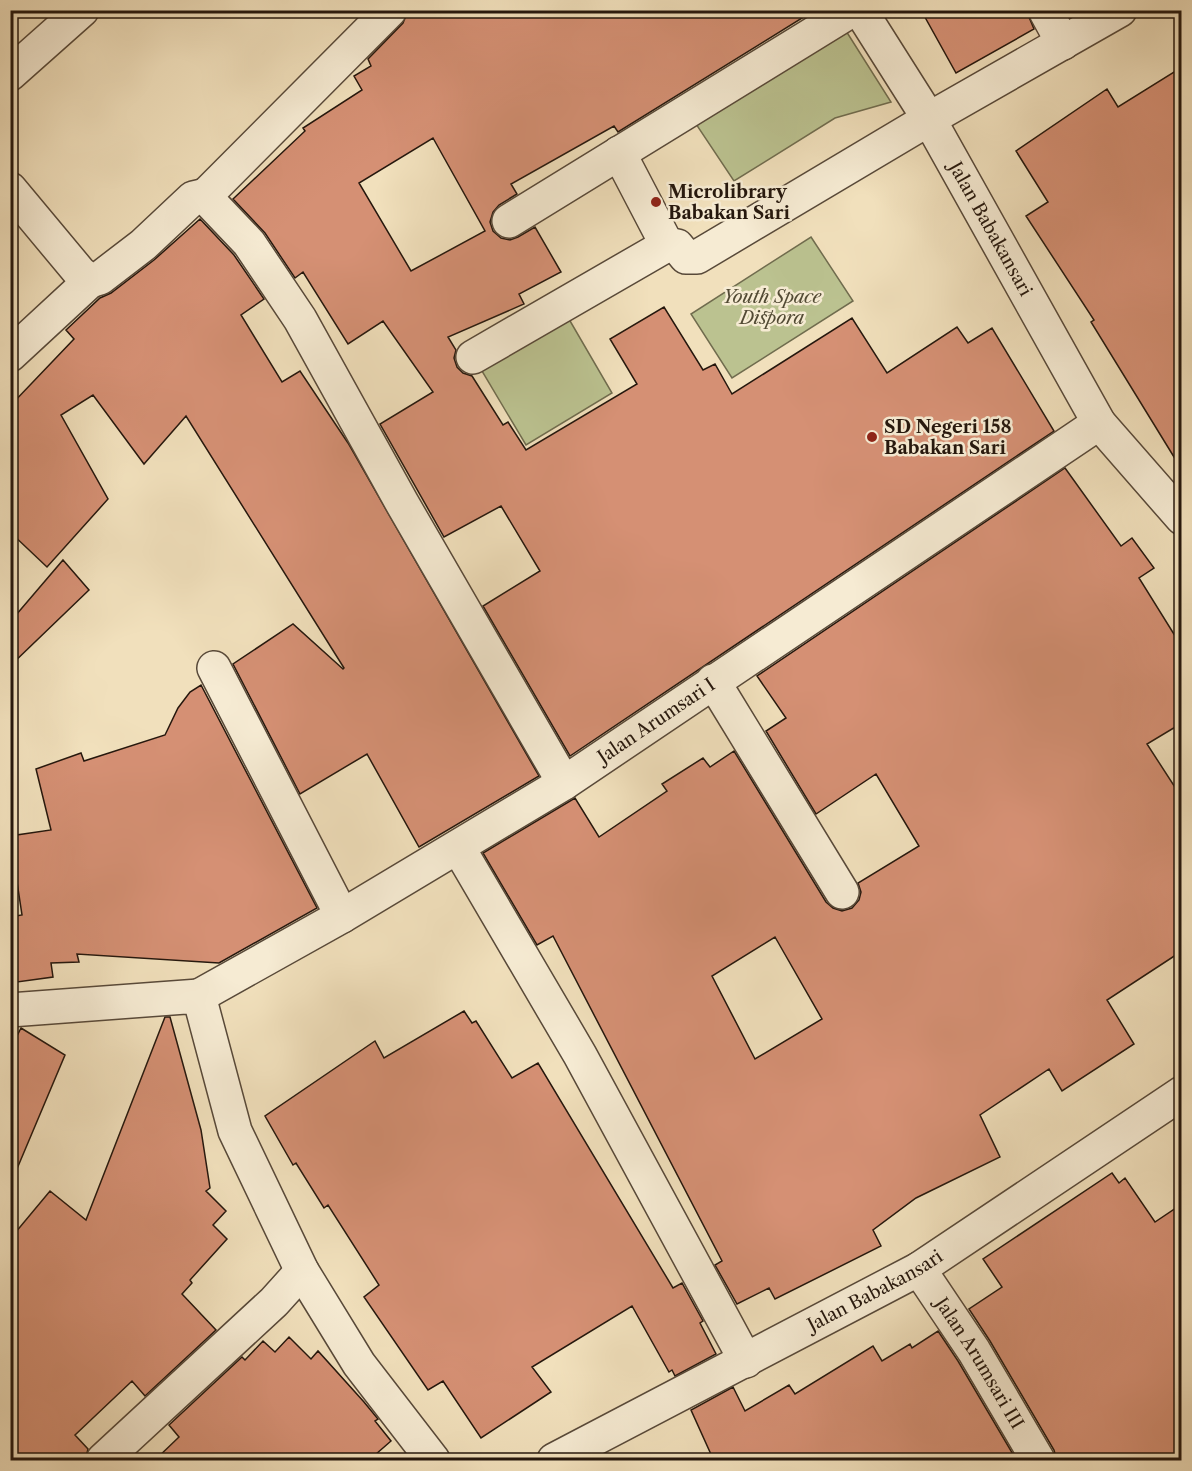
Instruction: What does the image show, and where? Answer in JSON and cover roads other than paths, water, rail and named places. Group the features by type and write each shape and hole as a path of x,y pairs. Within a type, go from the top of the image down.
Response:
{"street":[{"path":"10,74 82,10"},
{"path":"10,355 90,281 100,278 143,245 193,198 207,195 390,10"},
{"path":"509,221 852,10"},
{"name":"Jalan Babakansari","path":"860,10 929,119 1099,423 1169,480 1182,518"},
{"path":"1045,10 1063,43"},
{"path":"473,357 667,245 677,246 686,257 697,257 929,119 1120,10"},
{"path":"619,153 667,245"},
{"path":"10,189 80,273 90,281"},
{"path":"207,195 211,203 249,243 300,319 402,503 564,783"},
{"name":"Jalan Arumsari I","path":"199,996 342,916 564,783 1099,423"},
{"path":"214,668 342,916"},
{"path":"713,681 842,892"},
{"path":"458,848 580,1055 746,1361"},
{"path":"10,1010 199,996 235,1131 302,1272 359,1364 434,1461"},
{"name":"Jalan Babakansari","path":"554,1461 919,1269 1178,1103"},
{"name":"Jalan Arumsari III","path":"919,1269 974,1351 1038,1461"},
{"path":"103,1461 274,1302 302,1272"}],"place":[{"name":"Microlibrary Babakan Sari","path":"656,202"},
{"name":"SD Negeri 158 Babakan Sari","path":"872,437"}],"park label":[{"name":"Youth Space Dispora","path":"772,307"}]}
